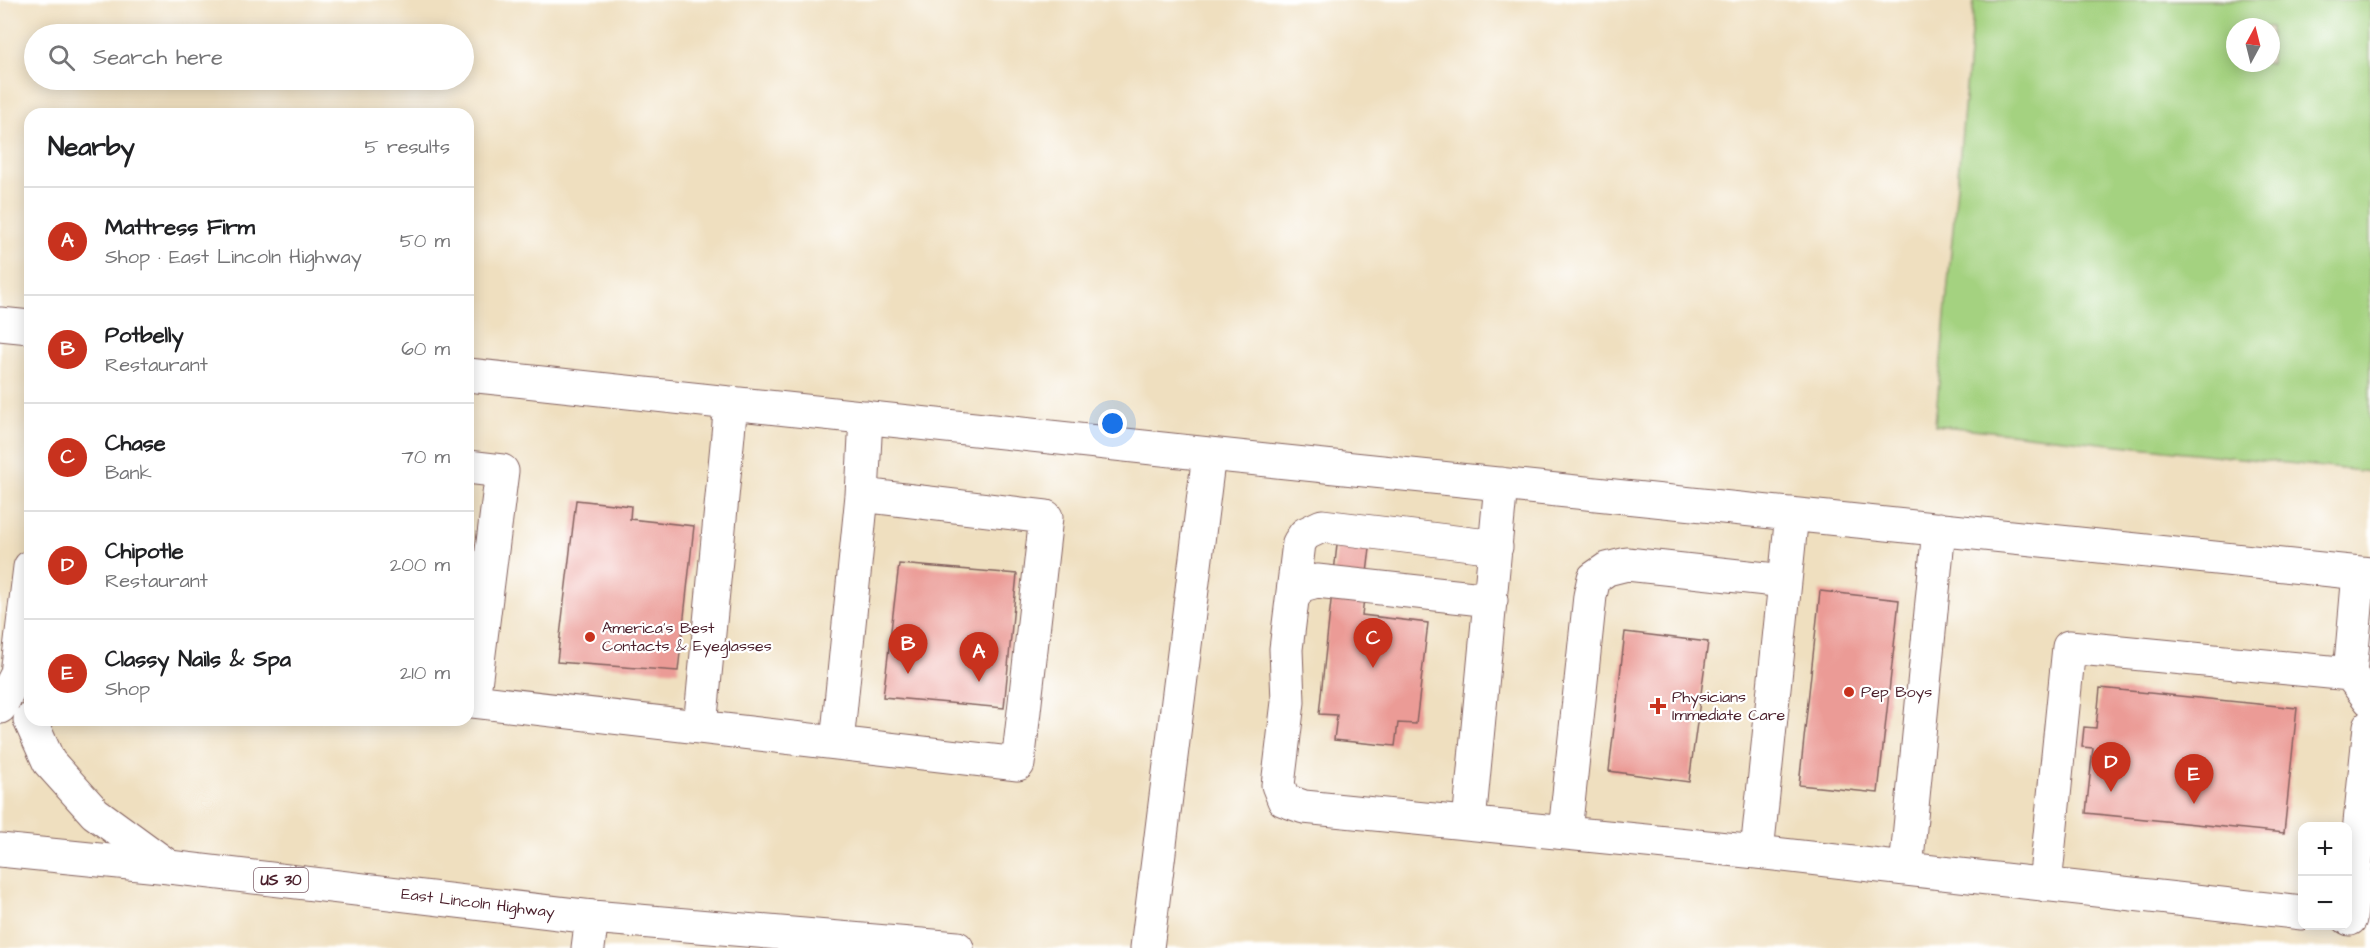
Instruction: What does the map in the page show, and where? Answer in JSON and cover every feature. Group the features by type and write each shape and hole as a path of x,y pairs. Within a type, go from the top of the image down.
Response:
{"main road":[{"path":"0,324 24,326"},
{"path":"474,376 2364,574 2350,674 2370,700"},
{"path":"700,727 731,403"},
{"path":"837,743 862,495 866,417"},
{"path":"1147,948 1209,454"},
{"path":"474,468 502,471 474,679"},
{"path":"1469,823 1502,484"},
{"path":"474,701 1018,764 1046,517 862,495"},
{"path":"1757,852 1792,514"},
{"path":"1492,583 1323,526 1305,534 1299,543 1286,649 1288,702 1278,784 1284,800 1304,807 1757,852 2298,913"},
{"path":"1906,870 1939,529"},
{"path":"1564,832 1590,596 1594,578 1607,568 1627,564 1785,581"},
{"path":"1293,589 1317,580 1492,583"},
{"path":"0,706 17,674 24,616"},
{"path":"2045,885 2069,647 2350,674"},
{"path":"17,674 24,698"},
{"path":"33,726 49,762 95,813 169,867"},
{"path":"2352,900 2370,726"},
{"name":"East Lincoln Highway","path":"0,850 169,867 590,933 957,948"}],"green space":[{"path":"1974,0 2370,0 2370,472 1935,425"}],"building":[{"path":"576,500 631,506 630,519 694,526 678,671 557,662"},
{"path":"1338,535 1371,540 1362,615 1428,623 1416,724 1398,723 1395,746 1334,740 1337,715 1319,714"},
{"path":"899,564 1017,574 1004,708 883,697"},
{"name":"Pep Boys","path":"1820,591 1899,600 1878,793 1799,785"},
{"name":"Physicians Immediate Care","path":"1625,632 1708,642 1689,782 1609,771"},
{"path":"2100,688 2297,708 2284,833 2086,813 2093,748 2082,747 2084,727 2096,728"}],"place":[{"name":"America's Best Contacts & Eyeglasses","path":"590,637"},
{"name":"Chase","path":"1373,668"},
{"name":"Potbelly","path":"908,674"},
{"name":"Mattress Firm","path":"979,682"},
{"name":"Pep Boys","path":"1849,692"},
{"name":"Physicians Immediate Care","path":"1658,706"},
{"name":"Chipotle","path":"2111,792"},
{"name":"Classy Nails & Spa","path":"2194,804"}]}
